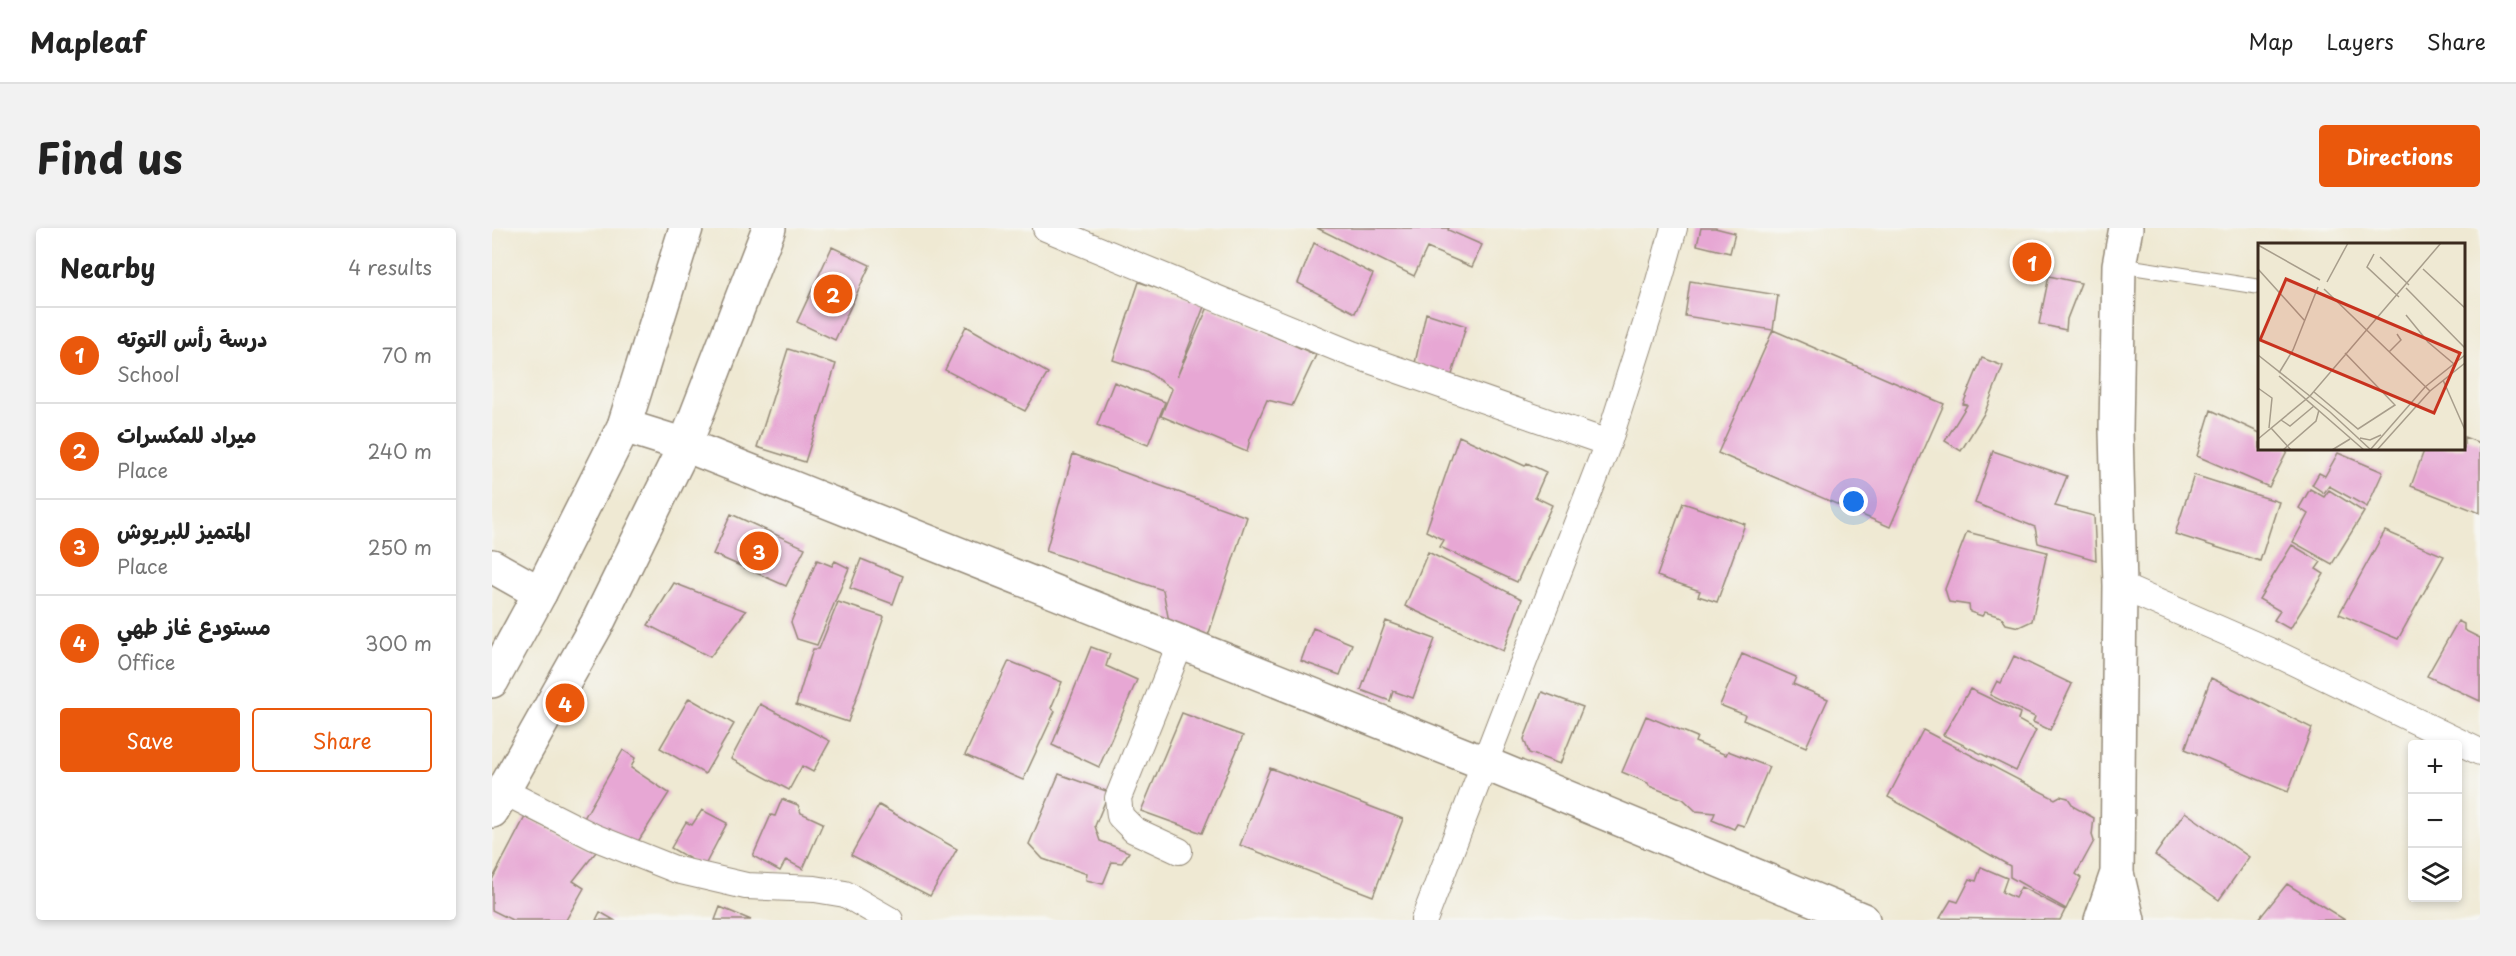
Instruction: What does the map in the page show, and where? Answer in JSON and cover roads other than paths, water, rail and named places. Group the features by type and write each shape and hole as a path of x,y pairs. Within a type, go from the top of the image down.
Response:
{"street":[{"path":"492,681 540,593 624,426 686,228"},
{"path":"769,228 685,445 597,624 498,801 677,870 746,886 815,889 845,894 890,920"},
{"path":"1046,228 1352,354 1608,443"},
{"path":"1424,920 1608,443 1674,228"},
{"path":"2126,228 2119,265 2116,430 2120,586 2118,873 2128,920"},
{"path":"624,426 685,445 1181,642 1484,763 1863,920"},
{"path":"492,566 540,593"},
{"path":"2120,586 2281,656 2480,752"},
{"path":"1179,851 1134,830 1120,816 1118,798 1181,642"},
{"path":"2101,920 2118,873"}],"lane":[{"path":"2119,265 2258,287"}],"place":[{"name":"درسة رأس التوته","path":"2032,262"},
{"name":"ميراد للمكسرات","path":"833,294"},
{"name":"المتميز للبريوش","path":"759,551"},
{"name":"مستودع غاز طهي","path":"565,703"}]}
